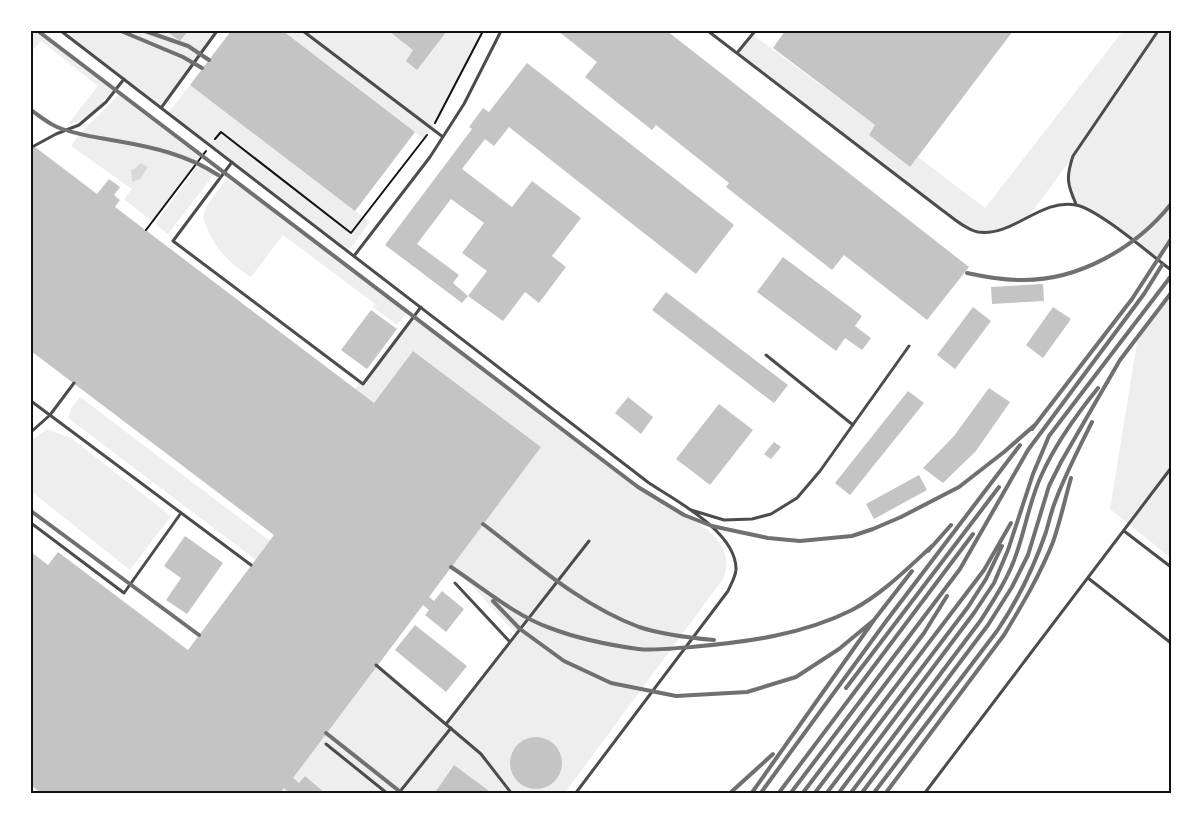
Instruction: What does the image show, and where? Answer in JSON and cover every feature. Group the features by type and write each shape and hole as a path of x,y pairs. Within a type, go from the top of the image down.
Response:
{"lane":[{"path":"61,31 649,483 712,526 729,546 736,567 734,580 728,591 575,794"},
{"path":"161,108 217,31"},
{"path":"303,31 431,130 443,137"},
{"path":"354,256 430,157 443,137 464,104 500,31"},
{"path":"708,31 942,210 977,232 995,231 1047,209 1062,205 1077,205 1106,220 1171,270"},
{"path":"737,53 755,31"},
{"path":"1077,205 1068,188 1068,170 1073,156 1158,31"},
{"path":"34,146 56,134 79,125 106,102 124,79"},
{"path":"232,162 173,241 363,384 420,307"},
{"path":"688,509 724,520 752,519 771,514 798,498 820,471 909,346"},
{"path":"766,356 853,425"},
{"path":"31,432 50,414 74,383"},
{"path":"31,401 251,565"},
{"path":"924,794 1171,468"},
{"path":"31,524 124,593 181,513"},
{"path":"1124,531 1171,567"},
{"path":"446,724 589,541"},
{"path":"1088,578 1171,643"},
{"path":"455,584 510,642"},
{"path":"376,665 481,754 512,794"},
{"path":"398,794 451,728"},
{"path":"326,744 388,794"}],"path":[{"path":"146,230 221,132 351,233 431,130 482,31"}],"shaded area":[{"path":"31,31 38,31 114,89 94,111 82,120 68,124 98,86 41,41 34,49 31,47"},
{"path":"60,31 217,31 161,108"},
{"path":"283,31 483,31 431,130 424,139"},
{"path":"1123,31 1171,31 1171,239 1158,260 1106,220 1077,205 1068,188 1072,158 1029,216 995,231 977,232 942,210 737,53 753,35 875,125 869,135 910,167 918,157 985,208"},
{"path":"190,85 370,222 348,251 168,113"},
{"path":"120,93 203,156 153,222 124,199 132,189 71,146"},
{"path":"140,163 148,167 140,179 132,182 131,170"},
{"path":"199,164 215,173 168,234 155,224"},
{"path":"226,179 263,202 407,312 397,325 373,307 375,304 283,235 251,277 234,265 216,245 203,217 207,206"},
{"path":"1171,293 1171,558 1110,509 1138,336"},
{"path":"413,317 638,487 712,534 720,543 725,553 726,565 723,579 564,794 280,794 376,665 446,724 516,634 471,585 451,567 541,447 413,351 374,403 355,389 360,382 363,384"},
{"path":"80,397 270,541 256,560 68,418 72,407"},
{"path":"47,429 71,438 171,516 130,570 31,491 31,441"}],"building":[{"path":"171,31 188,31 180,41 169,33"},
{"path":"231,31 283,31 415,132 355,211 190,85"},
{"path":"389,31 447,31 417,70 406,61 413,50"},
{"path":"558,31 667,31 969,267 927,320 844,255 832,270 726,187 729,183 656,125 652,130 585,77 597,62"},
{"path":"785,31 1013,31 910,167 869,135 875,125 773,48"},
{"path":"527,63 734,225 696,274 509,127 494,146 485,139 462,169 512,207 532,181 581,218 552,256 566,267 539,303 525,292 503,321 468,296 462,303 385,245 472,129 469,127 483,108 489,112","holes":["451,199 484,223 462,253 487,271 468,296 453,283 459,275 417,244"]},
{"path":"31,144 97,194 109,179 120,187 114,195 120,200 115,207 374,403 413,351 541,447 429,597 434,601 442,591 464,609 446,632 425,615 429,610 423,605 293,778 299,783 305,776 326,794 290,794 284,788 280,794 42,794 31,785 31,552 48,565 58,552 188,650 274,535 31,351"},
{"path":"783,257 862,316 855,326 871,338 862,350 845,338 836,351 757,292"},
{"path":"1043,284 1044,301 992,304 991,287"},
{"path":"666,292 788,385 774,403 652,310"},
{"path":"973,307 991,321 955,369 937,355"},
{"path":"1053,307 1071,319 1043,358 1026,345"},
{"path":"371,310 397,329 367,369 341,350"},
{"path":"989,388 1010,402 976,451 943,483 923,468 954,436"},
{"path":"908,391 924,403 850,495 835,483"},
{"path":"628,397 653,417 641,434 615,413"},
{"path":"719,404 753,430 710,485 676,459"},
{"path":"774,442 781,447 771,459 764,454"},
{"path":"919,475 927,490 874,519 866,504"},
{"path":"185,536 223,563 187,614 166,600 181,578 164,566"},
{"path":"415,625 467,666 446,692 395,650"},
{"path":"531,737 541,737 555,744 562,758 562,768 555,782 541,789 531,789 521,785 514,778 510,768 510,758 514,748 521,741"},
{"path":"454,765 489,791 487,794 434,794"}],"railway":[{"path":"38,31 638,487 684,515 712,526 768,538 800,541 852,536 901,517 959,487 1036,424"},
{"path":"121,31 183,57 202,68"},
{"path":"145,31 188,46 209,60"},
{"path":"31,110 50,124 64,130 169,153 194,162 218,175"},
{"path":"967,273 1021,280 1064,275 1104,259 1123,248 1141,235 1171,204"},
{"path":"1032,429 1132,299 1171,239"},
{"path":"790,794 960,569 1028,450 1144,294 1162,265"},
{"path":"838,794 974,613 994,583 1008,550 1033,474 1049,436 1171,276"},
{"path":"861,794 988,625 1012,587 1028,555 1049,486 1061,462 1120,360 1171,293"},
{"path":"850,794 981,620 1006,579 1014,561 1034,493 1048,462 1067,429 1098,388"},
{"path":"873,794 997,631 1012,607 1036,558 1059,492 1092,422"},
{"path":"760,794 887,620 1020,445"},
{"path":"885,794 1004,635 1037,578 1048,554 1071,478"},
{"path":"846,688 999,487"},
{"path":"31,511 199,635"},
{"path":"814,794 984,570 1011,523"},
{"path":"483,524 558,582 617,618 656,632 714,640"},
{"path":"928,551 951,525"},
{"path":"778,794 973,534"},
{"path":"451,567 511,609 537,623 572,635 605,643 638,649 658,650 753,640 814,626 833,619 863,604 874,596 894,581 932,546"},
{"path":"826,794 968,607 986,579 1002,546"},
{"path":"751,794 874,620 912,571"},
{"path":"802,794 924,633 947,596"},
{"path":"493,601 520,629 564,661 611,683 676,696 747,692 796,677 839,649 874,620"},
{"path":"326,733 403,794"},
{"path":"729,794 773,754"}]}
